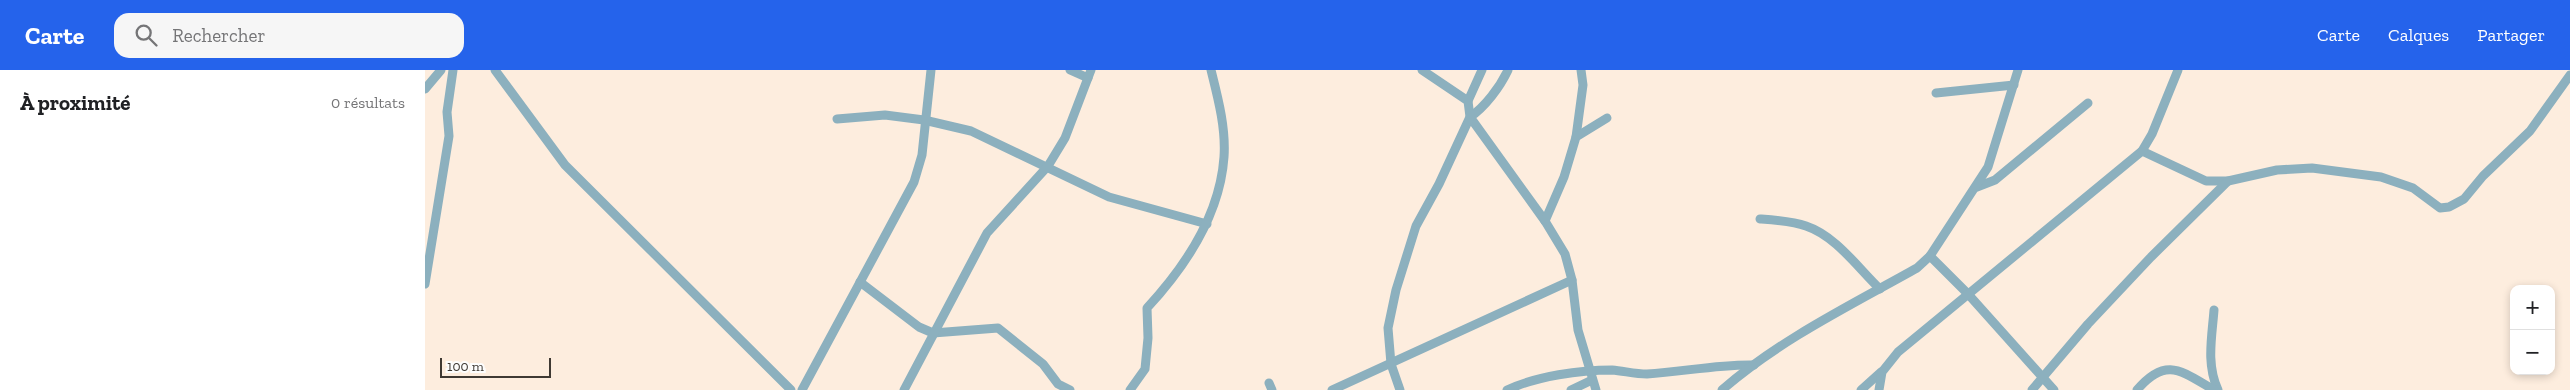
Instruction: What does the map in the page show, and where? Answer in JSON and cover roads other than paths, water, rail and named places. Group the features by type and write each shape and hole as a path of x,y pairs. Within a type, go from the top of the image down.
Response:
{"street":[{"path":"425,89 441,70"},
{"path":"425,284 449,136 447,112 453,70"},
{"path":"495,70 565,165 791,390"},
{"path":"802,390 914,182 922,155 931,70"},
{"path":"904,390 987,233 1049,166 1065,138 1090,74 1070,70"},
{"path":"1130,390 1145,369 1148,338 1147,308 1171,282 1207,224 1221,176 1224,156 1220,105 1211,70"},
{"path":"1422,70 1468,101"},
{"path":"1483,70 1468,101 1470,117 1545,221 1565,254 1572,280 1578,330 1596,390"},
{"path":"1400,390 1391,364 1388,328 1396,290 1415,226 1439,184 1470,117 1489,98 1508,70"},
{"path":"1545,221 1564,177 1576,137 1583,85 1581,70"},
{"path":"1721,390 1754,365 1809,329 1917,268 1931,256 1977,187 1995,150 2018,70"},
{"path":"1861,390 1881,372 1898,352 2142,151 2152,134 2178,70"},
{"path":"2142,151 2206,181 2229,181 2277,170 2312,168 2337,170 2398,181 2413,188 2440,208 2449,207 2464,199 2483,176 2530,131 2570,75"},
{"path":"1936,93 2013,85"},
{"path":"1977,187 1995,180 2087,103"},
{"path":"837,119 885,115 925,120 971,131 1049,166 1109,197 1207,224"},
{"path":"1576,137 1607,118"},
{"path":"2032,390 2088,324 2151,257 2229,181"},
{"path":"1760,219 1813,228 1832,242 1879,289"},
{"path":"1931,256 2044,376 2054,390"},
{"path":"1332,390 1572,280"},
{"path":"860,282 919,327 933,333 998,328 1043,364 1058,384 1069,390"},
{"path":"2214,310 2210,359 2216,390"},
{"path":"1507,390 1537,378 1591,376 1615,370 1645,374 1720,364 1754,365"},
{"path":"2137,390 2148,377 2166,368 2181,372 2216,390"},
{"path":"1879,390 1881,372"},
{"path":"1571,390 1591,376"}]}
